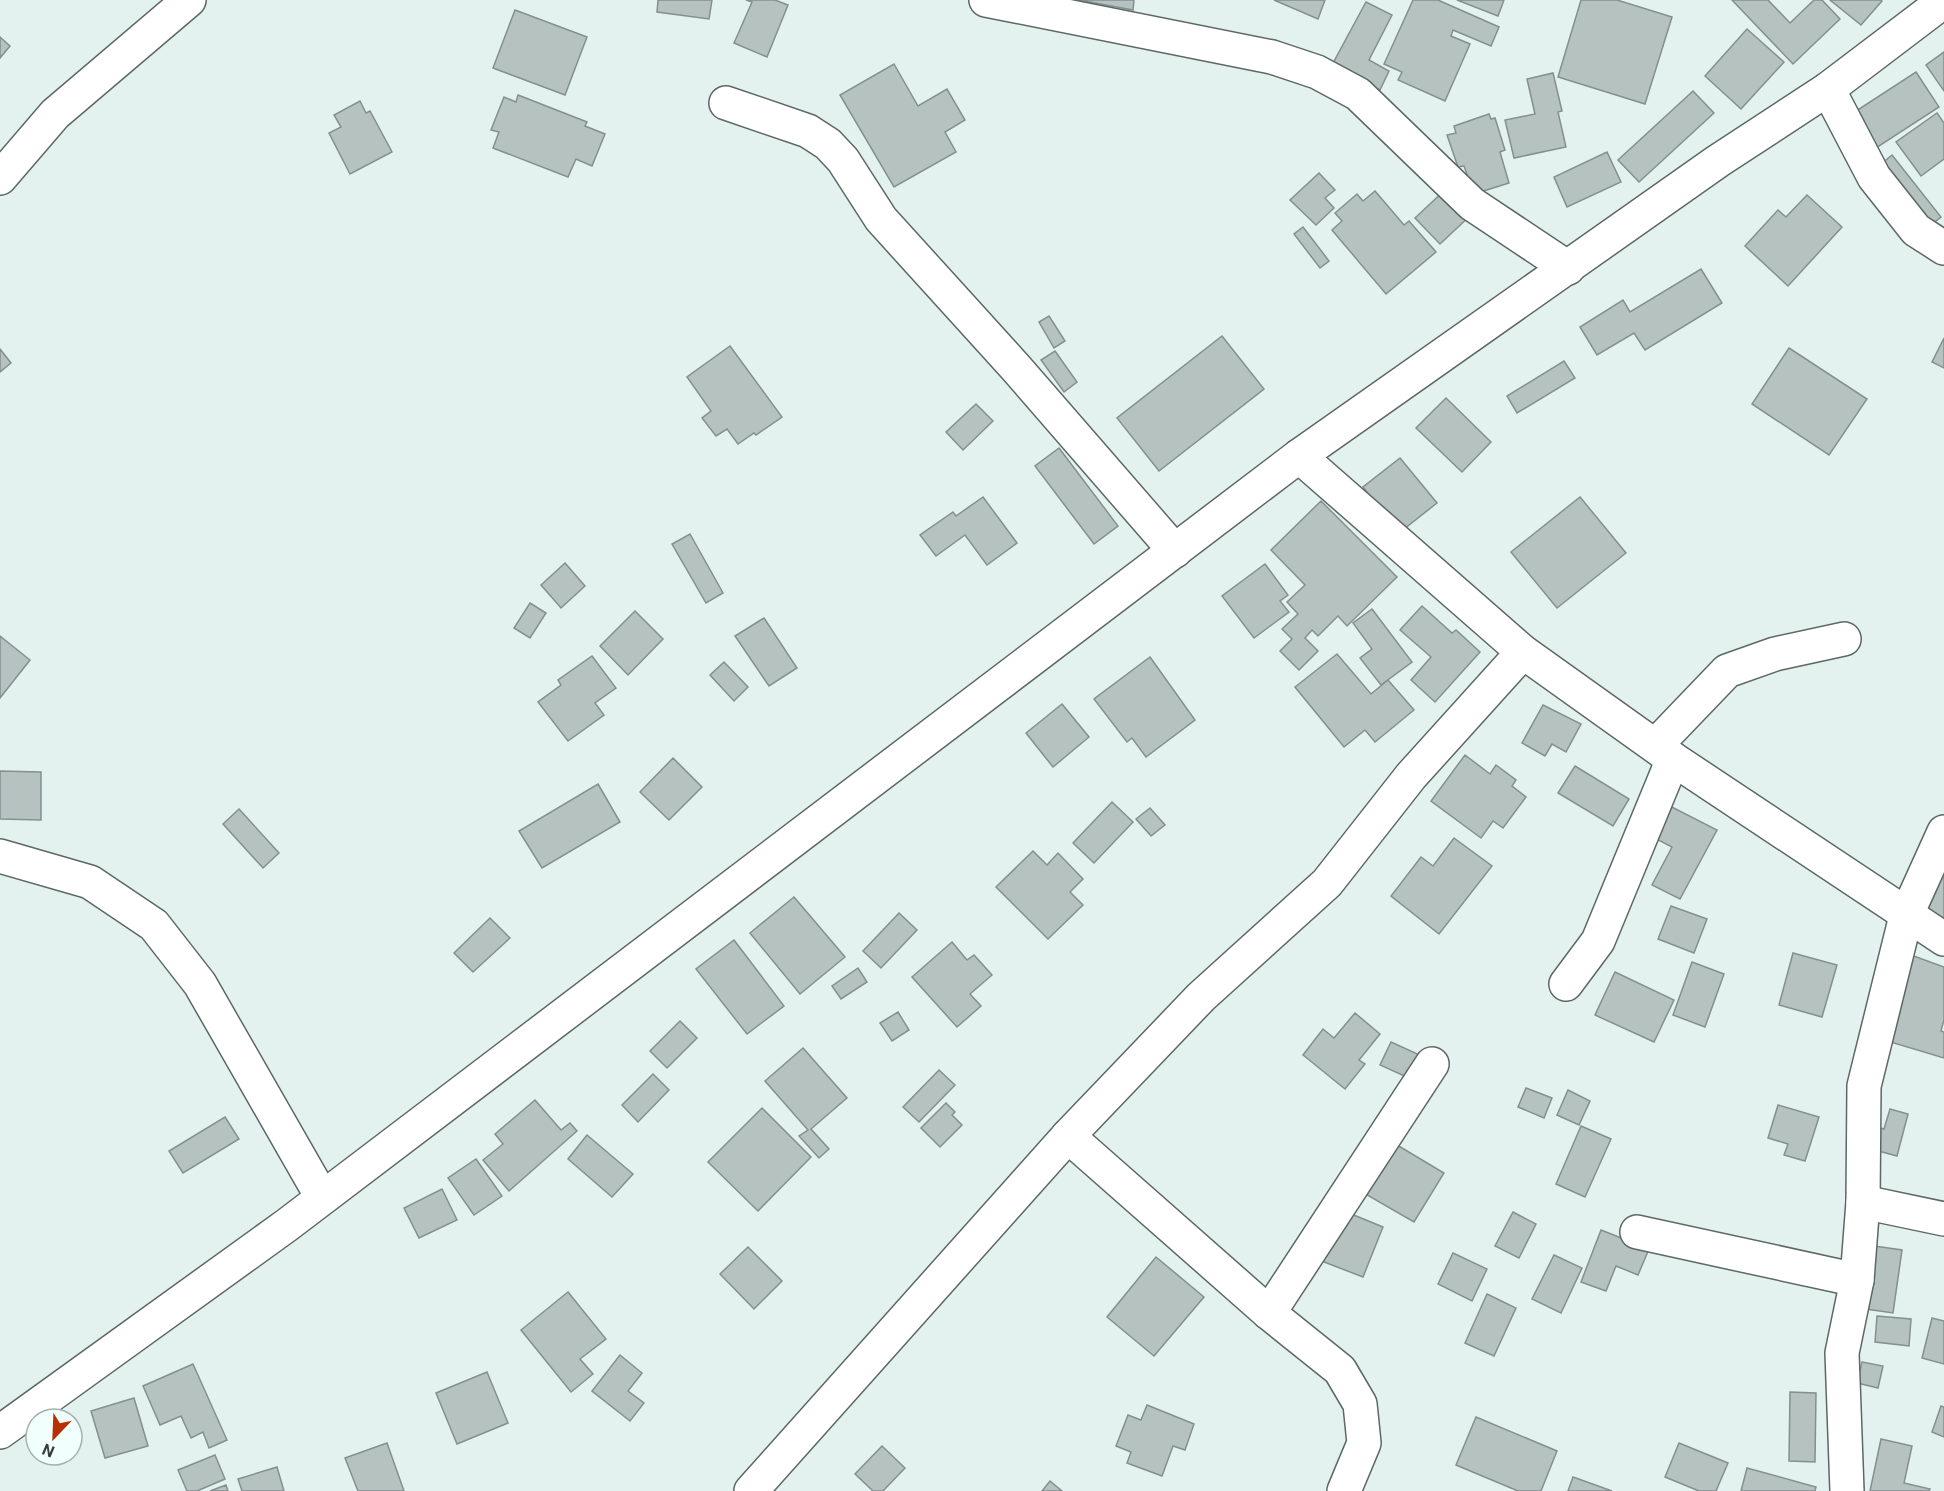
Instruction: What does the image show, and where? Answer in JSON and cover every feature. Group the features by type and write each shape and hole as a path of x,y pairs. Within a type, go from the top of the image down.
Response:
{"street":[{"path":"0,178 55,114 189,0"},
{"path":"986,0 1272,57 1317,72 1358,94 1472,204 1568,268"},
{"path":"0,1432 322,1197 1299,456 1718,161 1827,89 1944,1"},
{"path":"1827,89 1874,177 1916,230 1944,248"},
{"path":"726,103 808,130 828,144 843,160 880,219 1017,369 1175,551"},
{"path":"1299,456 1523,652 1664,752 1906,916 1944,939"},
{"path":"1566,984 1598,941 1664,752 1727,671 1775,654 1844,639"},
{"path":"751,1491 1068,1136 1201,998 1328,883 1411,776 1523,652"},
{"path":"1847,1491 1842,1353 1857,1280 1863,1202 1864,1086 1906,916 1944,832"},
{"path":"0,856 90,882 153,926 200,984 322,1197"},
{"path":"1269,1313 1432,1064"},
{"path":"1068,1136 1269,1313 1340,1370 1360,1404 1364,1443 1344,1491"},
{"path":"1863,1202 1944,1219"},
{"path":"1637,1232 1857,1280"}],"building":[{"path":"658,0 712,0 709,19 657,12"},
{"path":"746,0 775,0 788,5 767,57 734,43 752,2"},
{"path":"1079,0 1134,0 1133,10"},
{"path":"1274,0 1325,0 1318,19"},
{"path":"1413,0 1438,0 1499,27 1491,46 1453,30 1451,36 1470,44 1445,101 1398,80 1402,72 1384,64"},
{"path":"1457,0 1504,0 1498,16"},
{"path":"1581,0 1617,0 1672,17 1645,104 1558,77"},
{"path":"1732,0 1768,0 1790,23 1814,0 1822,0 1840,19 1793,64"},
{"path":"1830,0 1881,0 1882,1 1861,25"},
{"path":"1366,2 1392,15 1369,60 1389,71 1380,90 1332,65"},
{"path":"515,10 587,37 565,95 493,68"},
{"path":"1747,29 1784,62 1741,109 1705,76"},
{"path":"0,37 10,46 0,58"},
{"path":"1944,52 1944,91 1926,65"},
{"path":"894,64 918,106 947,89 965,120 945,132 956,152 894,187 840,95"},
{"path":"1916,72 1939,107 1876,148 1853,113"},
{"path":"1553,73 1562,111 1558,112 1566,147 1514,158 1505,120 1535,114 1527,79"},
{"path":"1693,91 1714,113 1639,182 1618,160"},
{"path":"518,95 587,122 585,126 605,134 592,166 576,159 568,177 493,148 499,132 491,130 504,97 516,102"},
{"path":"360,101 366,113 370,111 392,152 350,174 329,133 341,127 334,115"},
{"path":"1937,113 1944,123 1944,159 1921,176 1896,142"},
{"path":"1489,114 1491,119 1495,118 1505,150 1500,152 1509,183 1474,194 1464,166 1458,167 1447,135 1456,133 1454,126"},
{"path":"1607,152 1621,182 1567,207 1554,177"},
{"path":"1892,155 1941,217 1923,231 1875,169"},
{"path":"1319,173 1335,190 1325,198 1334,208 1316,225 1290,200"},
{"path":"1447,188 1472,214 1440,244 1415,218"},
{"path":"1375,191 1404,225 1409,221 1436,252 1386,294 1332,230 1342,221 1335,213 1357,194 1363,201"},
{"path":"1807,195 1842,227 1788,286 1745,246 1778,210 1786,217"},
{"path":"1303,227 1329,261 1320,268 1294,234"},
{"path":"1701,269 1722,303 1645,350 1634,333 1597,355 1580,327 1623,300 1630,312"},
{"path":"1049,316 1065,341 1054,348 1039,322"},
{"path":"1222,336 1264,389 1159,471 1117,418"},
{"path":"1944,338 1944,368 1932,362"},
{"path":"730,346 782,417 738,444 727,429 716,436 702,418 711,411 687,377"},
{"path":"1789,348 1867,399 1829,455 1752,404"},
{"path":"0,349 11,363 0,372"},
{"path":"1055,351 1077,382 1064,392 1041,360"},
{"path":"1564,361 1575,378 1517,413 1507,396"},
{"path":"1446,398 1491,442 1462,472 1416,428"},
{"path":"976,404 993,421 963,450 946,432"},
{"path":"1059,448 1118,526 1094,544 1035,466"},
{"path":"1400,458 1437,503 1399,533 1363,487"},
{"path":"983,497 1017,543 987,565 965,535 936,556 920,535 953,512 956,516"},
{"path":"1580,497 1626,553 1557,608 1511,552"},
{"path":"1321,501 1397,577 1347,626 1338,616 1318,636 1312,630 1305,638 1318,651 1299,670 1280,651 1292,639 1282,629 1298,614 1287,602 1305,585 1271,550"},
{"path":"690,534 723,593 706,603 672,544"},
{"path":"565,563 585,586 561,608 541,585"},
{"path":"1265,564 1288,595 1280,601 1289,612 1254,638 1222,596"},
{"path":"530,603 546,613 530,638 514,628"},
{"path":"1422,606 1452,633 1456,630 1480,652 1435,702 1411,680 1431,657 1400,630"},
{"path":"1372,609 1412,662 1381,685 1360,658 1372,649 1353,623"},
{"path":"635,611 663,639 628,675 600,646"},
{"path":"764,618 797,668 769,686 735,636"},
{"path":"0,636 30,660 0,698"},
{"path":"1337,654 1371,694 1388,680 1414,710 1375,742 1365,730 1344,747 1295,687"},
{"path":"592,656 616,688 595,703 604,715 568,741 538,702 561,685 558,680"},
{"path":"1150,657 1195,720 1146,757 1132,738 1127,742 1094,699"},
{"path":"724,662 748,687 734,701 710,675"},
{"path":"1062,704 1089,737 1053,767 1026,733"},
{"path":"1543,705 1581,724 1566,752 1552,744 1545,756 1522,743"},
{"path":"1465,755 1490,774 1496,765 1516,780 1512,786 1526,797 1503,828 1493,821 1481,838 1431,801"},
{"path":"673,758 702,787 669,820 640,792"},
{"path":"1575,766 1629,799 1613,826 1558,793"},
{"path":"0,771 41,772 41,820 0,819"},
{"path":"598,784 620,822 542,868 519,831"},
{"path":"1112,802 1133,822 1094,863 1073,843"},
{"path":"1662,802 1717,830 1680,899 1652,885 1672,847 1645,833"},
{"path":"1150,808 1165,825 1151,836 1136,819"},
{"path":"239,809 279,853 263,868 223,824"},
{"path":"1454,838 1492,866 1439,934 1391,896 1421,857 1433,866"},
{"path":"1033,851 1047,865 1058,853 1083,879 1070,892 1083,905 1048,939 996,887"},
{"path":"1944,870 1944,928 1918,917"},
{"path":"794,897 845,957 800,994 750,933"},
{"path":"1671,906 1707,919 1694,953 1658,939"},
{"path":"899,913 917,930 881,968 863,951"},
{"path":"490,918 510,938 473,972 454,953"},
{"path":"734,940 784,1006 747,1034 696,969"},
{"path":"952,942 967,960 974,955 992,975 970,994 981,1006 957,1027 912,977"},
{"path":"1793,953 1837,965 1822,1017 1779,1005"},
{"path":"1911,955 1944,967 1944,1020 1941,1031 1944,1032 1944,1058 1884,1040"},
{"path":"1692,962 1724,974 1705,1027 1673,1015"},
{"path":"858,968 867,982 841,999 832,986"},
{"path":"1615,972 1674,1000 1654,1042 1595,1015"},
{"path":"898,1012 909,1030 892,1041 880,1023"},
{"path":"1355,1013 1380,1034 1359,1060 1365,1064 1345,1089 1303,1055 1323,1029 1334,1038"},
{"path":"680,1021 697,1038 667,1068 650,1051"},
{"path":"1391,1042 1422,1056 1411,1079 1380,1065"},
{"path":"803,1048 847,1098 811,1129 829,1149 819,1158 799,1136 808,1130 765,1081"},
{"path":"939,1070 955,1085 919,1122 903,1107"},
{"path":"653,1074 669,1090 638,1122 622,1105"},
{"path":"1526,1088 1552,1098 1544,1118 1518,1107"},
{"path":"1568,1090 1590,1101 1579,1125 1557,1115"},
{"path":"535,1100 561,1130 570,1123 577,1131 509,1191 483,1160 503,1144 495,1134"},
{"path":"946,1103 955,1112 952,1115 962,1125 940,1147 921,1128"},
{"path":"1778,1105 1819,1117 1805,1161 1784,1155 1788,1144 1768,1138"},
{"path":"762,1108 811,1157 758,1211 708,1162"},
{"path":"1890,1109 1908,1114 1897,1156 1871,1149 1876,1127 1884,1129"},
{"path":"225,1117 239,1139 183,1173 169,1151"},
{"path":"1581,1126 1611,1139 1585,1197 1556,1184"},
{"path":"587,1135 633,1174 612,1197 568,1159"},
{"path":"1392,1142 1444,1173 1414,1222 1362,1192"},
{"path":"476,1159 502,1196 474,1215 448,1178"},
{"path":"442,1189 457,1220 419,1238 404,1208"},
{"path":"1339,1209 1383,1227 1363,1277 1319,1260"},
{"path":"1513,1212 1536,1224 1519,1258 1495,1246"},
{"path":"1601,1230 1649,1249 1638,1275 1616,1266 1606,1291 1581,1282"},
{"path":"1874,1246 1902,1250 1893,1313 1866,1309"},
{"path":"748,1247 782,1281 754,1309 720,1274"},
{"path":"1453,1253 1487,1269 1472,1301 1438,1284"},
{"path":"1554,1255 1582,1268 1561,1313 1532,1299"},
{"path":"1156,1257 1204,1297 1154,1356 1107,1317"},
{"path":"568,1292 606,1339 580,1359 593,1374 571,1392 521,1330"},
{"path":"1487,1294 1516,1308 1494,1356 1465,1343"},
{"path":"1877,1316 1911,1319 1909,1346 1875,1342"},
{"path":"1932,1318 1944,1321 1944,1364 1922,1358"},
{"path":"620,1355 642,1373 628,1391 644,1403 630,1421 592,1391"},
{"path":"1862,1362 1883,1366 1878,1388 1857,1383"},
{"path":"193,1364 227,1440 209,1448 203,1432 191,1438 181,1416 160,1425 143,1386"},
{"path":"487,1372 508,1423 457,1444 436,1393"},
{"path":"1790,1392 1816,1393 1815,1462 1789,1461"},
{"path":"134,1398 148,1446 105,1458 91,1411"},
{"path":"1147,1405 1194,1424 1185,1450 1173,1446 1162,1476 1127,1463 1131,1452 1116,1446 1128,1415 1141,1420"},
{"path":"1941,1406 1944,1407 1944,1437 1932,1432"},
{"path":"1476,1417 1557,1451 1541,1491 1518,1491 1456,1465"},
{"path":"1881,1439 1912,1446 1904,1483 1930,1489 1929,1491 1870,1491"},
{"path":"387,1443 404,1491 358,1491 345,1458"},
{"path":"1679,1443 1728,1463 1716,1491 1699,1491 1665,1477"},
{"path":"882,1446 905,1468 883,1491 873,1491 855,1474"},
{"path":"215,1455 225,1479 197,1491 187,1491 178,1470"},
{"path":"277,1467 284,1491 242,1491 238,1479"},
{"path":"1747,1468 1816,1487 1815,1491 1741,1491"},
{"path":"1573,1477 1612,1491 1568,1491"},
{"path":"1050,1481 1062,1491 1042,1491"},
{"path":"226,1485 228,1491 210,1491"}]}
